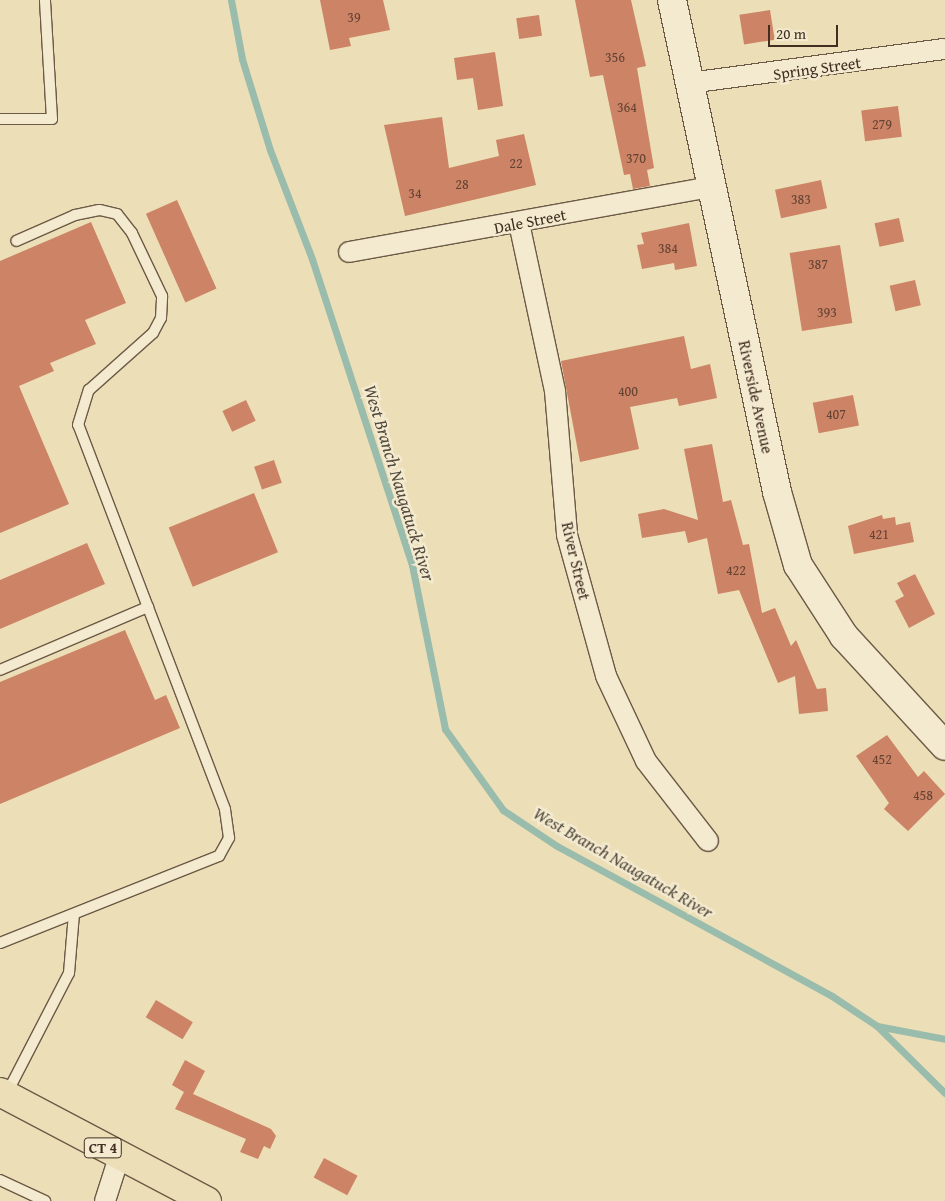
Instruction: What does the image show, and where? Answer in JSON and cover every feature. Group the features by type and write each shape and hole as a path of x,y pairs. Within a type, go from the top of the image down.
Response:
{"main road":[{"name":"CT 4","path":"3,1094 119,1157 207,1201"}],"street":[{"name":"Riverside Avenue","path":"672,0 688,83 777,492 798,564 844,636 945,746"},
{"name":"Spring Street","path":"688,83 945,49"},
{"name":"Dale Street","path":"349,252 520,223 710,186"},
{"name":"River Street","path":"520,223 555,391 567,535 606,676 646,760 708,841"},
{"path":"105,1201 119,1157"}],"lane":[{"path":"0,118 52,119 45,0"},
{"path":"0,944 219,856 229,838 226,809 78,425 89,390 153,333 161,318 162,296 132,233 117,214 99,210 75,216 16,240"},
{"path":"0,670 148,607"},
{"path":"3,1094 70,973 74,914"},
{"path":"0,1180 45,1201"}],"building":[{"path":"320,0 383,0 390,30 349,38 351,46 330,50"},
{"path":"575,0 631,0 646,66 637,68 654,168 647,170 650,186 633,189 630,174 624,175 603,75 590,77"},
{"path":"770,10 775,40 744,44 739,15"},
{"path":"539,15 542,36 519,39 516,18"},
{"path":"495,52 503,106 478,110 473,78 457,80 454,58"},
{"path":"898,106 902,137 865,141 861,111"},
{"path":"442,117 449,168 499,156 496,140 524,134 536,185 405,216 384,125"},
{"path":"821,180 827,208 781,218 775,190"},
{"path":"177,200 216,289 185,302 146,214"},
{"path":"899,218 904,241 880,247 875,223"},
{"path":"91,222 126,303 85,320 96,344 50,363 54,371 19,386 69,504 0,533 0,261"},
{"path":"689,223 697,266 675,270 674,263 642,269 637,245 644,244 641,233"},
{"path":"840,245 852,323 802,331 790,253"},
{"path":"915,280 921,305 896,311 890,286"},
{"path":"684,336 691,369 710,364 717,398 679,406 677,398 630,407 639,449 580,462 561,361"},
{"path":"853,395 859,425 819,433 813,403"},
{"path":"246,400 256,421 232,432 222,411"},
{"path":"712,444 723,502 731,500 743,545 749,544 762,613 775,608 791,646 796,640 817,689 826,688 828,711 799,714 795,676 778,683 739,590 718,594 707,538 688,543 685,531 642,538 638,514 664,509 698,520 684,449"},
{"path":"274,460 282,483 262,490 254,467"},
{"path":"254,493 278,552 193,587 169,527"},
{"path":"882,515 883,519 895,517 896,525 910,522 914,542 854,554 848,526"},
{"path":"87,543 105,584 0,629 0,580"},
{"path":"915,574 935,614 909,628 895,601 904,596 897,583"},
{"path":"125,630 155,700 166,695 180,728 0,804 0,682"},
{"path":"887,735 918,777 924,771 945,794 908,831 884,809 889,803 856,756"},
{"path":"156,1000 193,1022 183,1039 146,1017"},
{"path":"185,1060 205,1071 193,1094 271,1129 276,1136 270,1149 264,1146 258,1159 240,1152 246,1139 175,1109 184,1092 172,1085"},
{"path":"324,1158 358,1176 347,1195 314,1177"}],"waterway":[{"name":"West Branch Naugatuck River","path":"231,0 242,59 270,150 312,259 412,565 445,729 503,810 557,846 832,996 877,1026 945,1039"},
{"name":"West Branch Naugatuck River","path":"878,1027 945,1093"}]}
